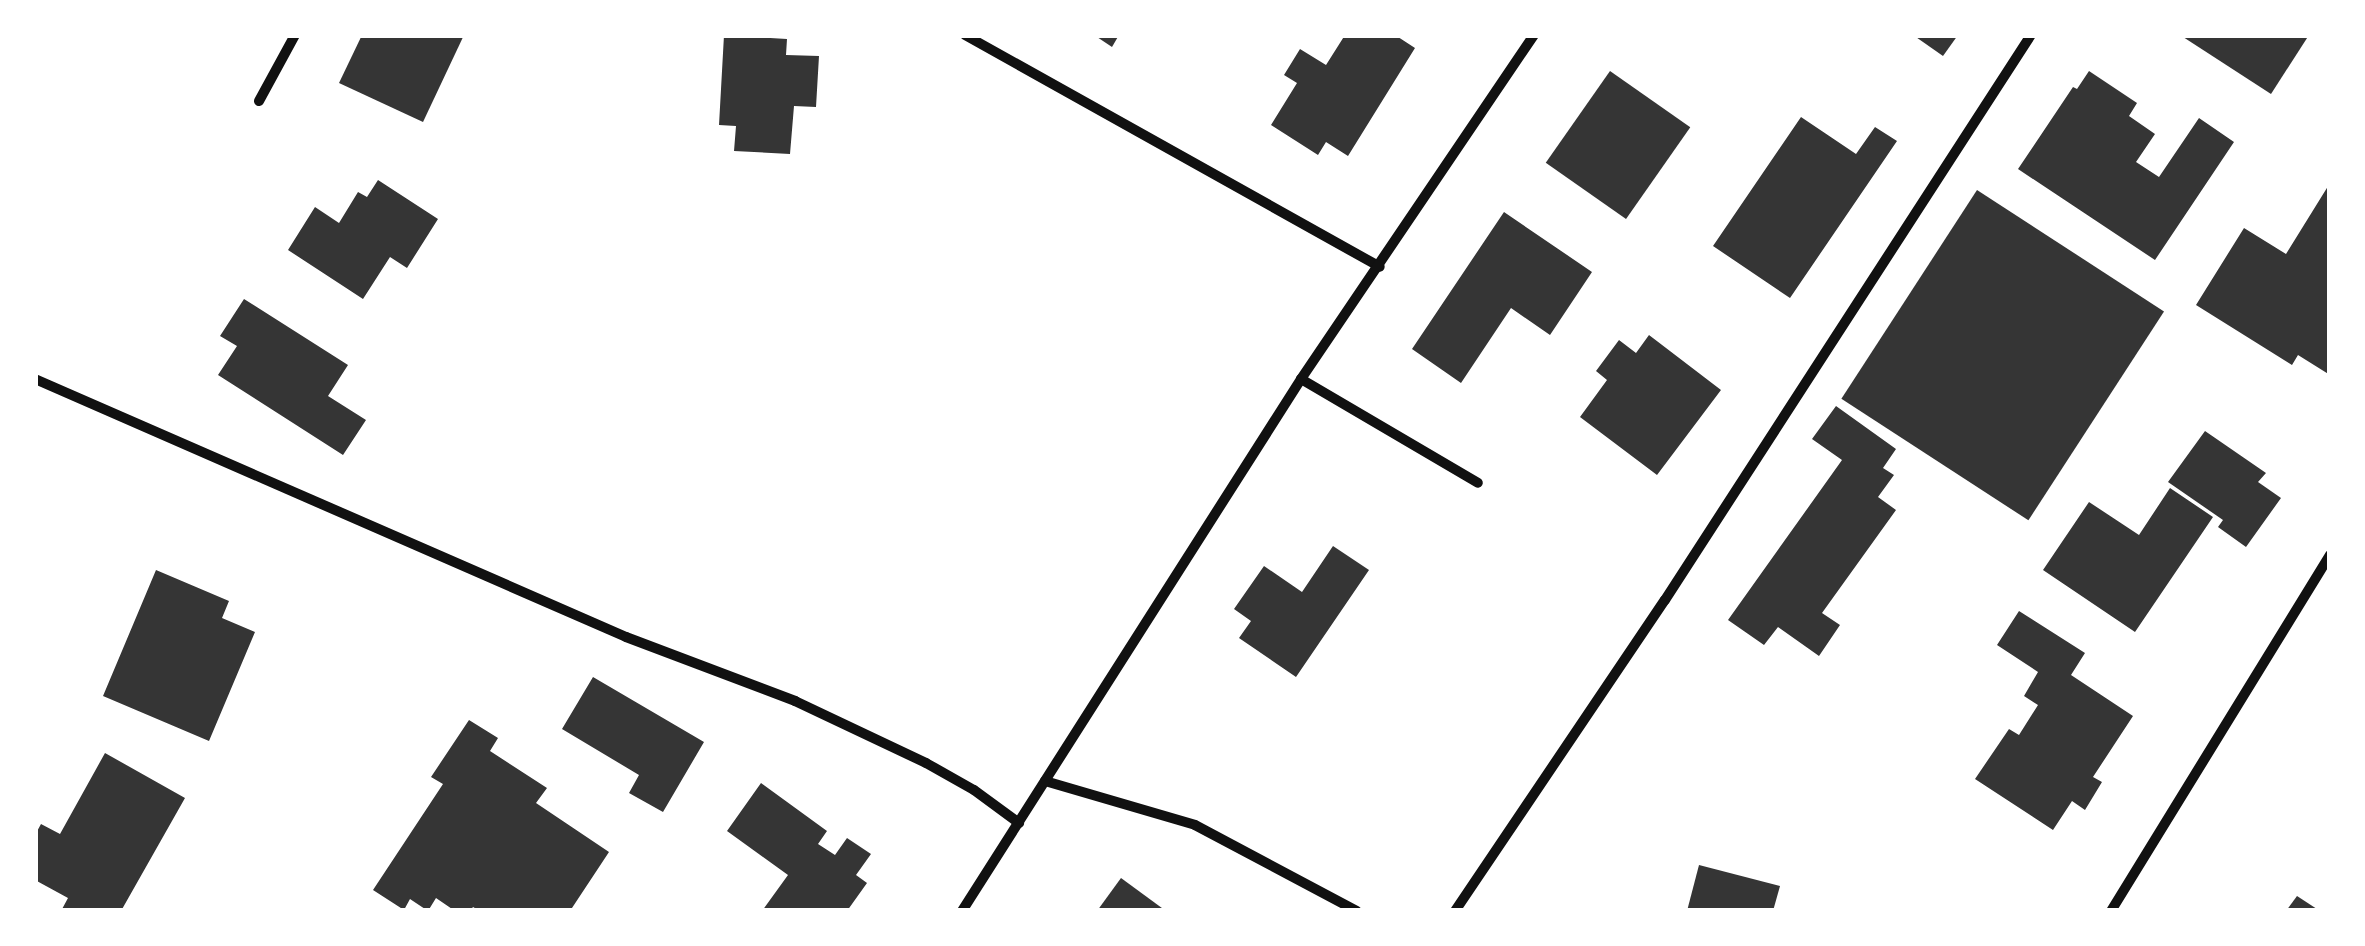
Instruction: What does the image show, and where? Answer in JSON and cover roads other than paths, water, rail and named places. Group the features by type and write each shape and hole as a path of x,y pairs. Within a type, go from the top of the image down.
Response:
{"street":[{"path":"259,100 295,35"},
{"path":"965,35 1380,268"},
{"path":"962,911 1301,380 1534,35"},
{"path":"1455,911 1666,600 2031,35"},
{"path":"35,379 626,637 794,701 926,763 974,790 1018,823"},
{"path":"1301,380 1478,483"},
{"path":"2111,911 2330,556"},
{"path":"1046,781 1194,825 1358,911"}]}
